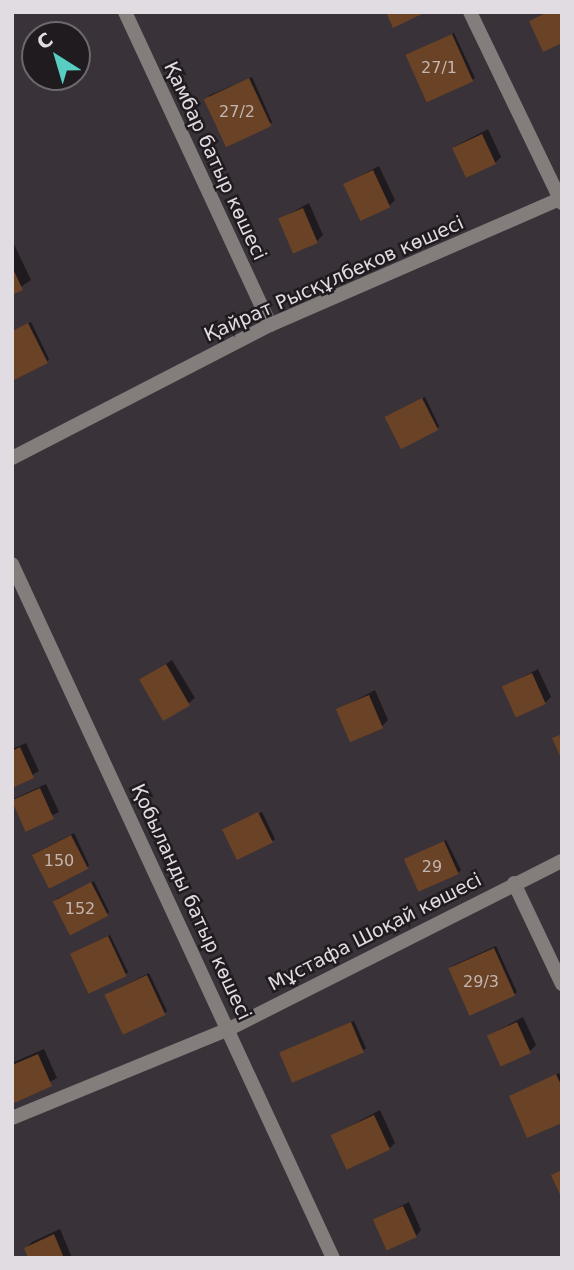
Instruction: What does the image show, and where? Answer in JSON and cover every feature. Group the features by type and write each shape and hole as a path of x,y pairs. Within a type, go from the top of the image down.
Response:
{"street":[{"name":"Қамбар батыр көшесі","path":"125,12 270,325"},
{"path":"470,12 561,200"},
{"name":"Қайрат Рысқұлбеков көшесі","path":"12,458 270,325 561,200"},
{"name":"Қобыланды батыр көшесі","path":"12,564 333,1258"},
{"name":"Мұстафа Шоқай көшесі","path":"12,1118 229,1029 562,861"},
{"path":"514,883 562,984"}],"building":[{"path":"386,12 426,12 393,28"},
{"path":"548,12 562,12 562,43 543,52 529,21"},
{"path":"452,34 473,82 427,102 405,55"},
{"path":"249,78 271,126 226,147 204,99"},
{"path":"482,134 496,164 466,178 452,148"},
{"path":"373,170 390,207 360,221 343,184"},
{"path":"303,208 318,243 293,254 278,219"},
{"path":"12,267 23,290 12,295"},
{"path":"28,323 48,363 12,381 12,331"},
{"path":"422,398 438,430 401,449 385,417"},
{"path":"166,664 190,706 163,721 139,680"},
{"path":"532,673 546,704 516,717 502,686"},
{"path":"369,695 383,728 350,742 336,709"},
{"path":"562,734 562,760 552,738"},
{"path":"20,747 34,778 12,788 12,751"},
{"path":"40,788 54,819 26,832 12,800"},
{"path":"258,812 273,843 237,860 222,830"},
{"path":"71,835 88,869 49,889 32,855"},
{"path":"444,841 459,874 418,892 404,859"},
{"path":"91,882 108,916 70,935 53,902"},
{"path":"108,936 127,976 89,994 70,954"},
{"path":"494,948 515,996 469,1016 448,968"},
{"path":"147,975 166,1015 123,1035 104,995"},
{"path":"351,1022 364,1052 292,1083 279,1052"},
{"path":"517,1022 531,1053 501,1066 487,1035"},
{"path":"38,1054 52,1086 14,1103 12,1065"},
{"path":"556,1074 562,1087 562,1123 527,1138 509,1096"},
{"path":"374,1115 390,1149 347,1170 330,1135"},
{"path":"562,1170 562,1199 551,1175"},
{"path":"403,1206 417,1237 387,1250 373,1219"},
{"path":"54,1234 64,1258 28,1258 24,1248"}]}
